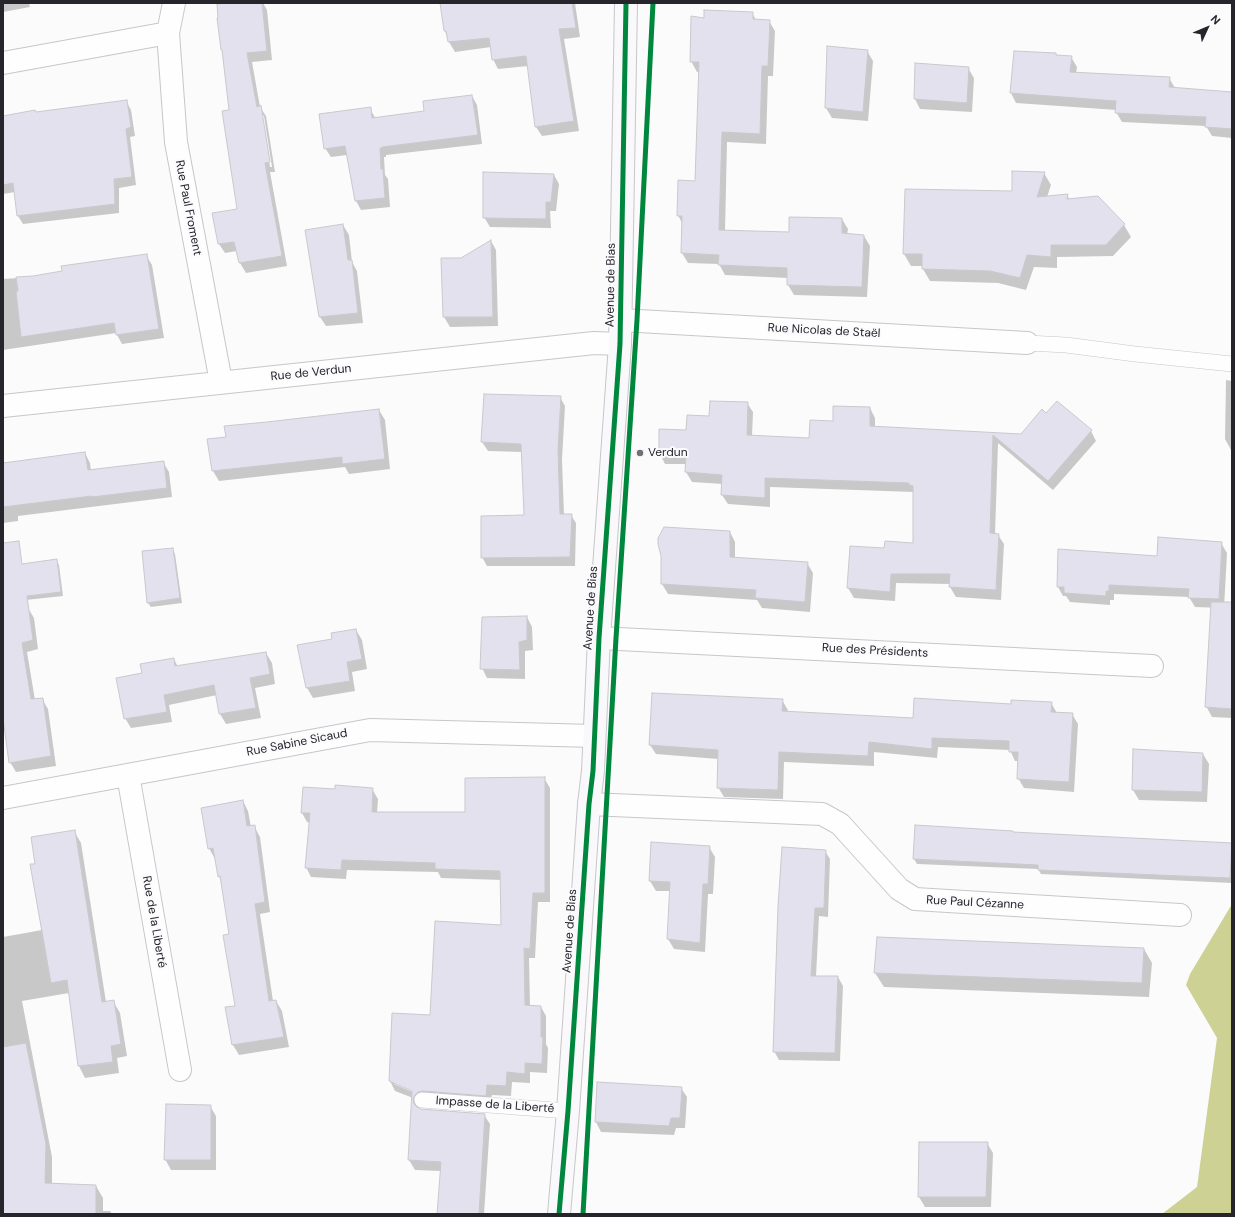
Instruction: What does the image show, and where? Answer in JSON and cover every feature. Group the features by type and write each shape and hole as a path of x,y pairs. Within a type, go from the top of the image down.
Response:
{"street":[{"name":"Rue Paul Froment","path":"174,3 168,33 176,142 222,382"},
{"name":"Avenue de Bias","path":"559,1214 568,1111 592,771 599,638 620,344 626,3"},
{"path":"3,63 168,33"},
{"name":"Rue Nicolas de Staël","path":"621,320 1027,343"},
{"name":"Rue de Verdun","path":"3,406 594,343 620,344"},
{"name":"Rue des Présidents","path":"599,638 1152,666"},
{"name":"Rue Sabine Sicaud","path":"3,798 370,730 594,736"},
{"name":"Rue de la Liberté","path":"128,775 180,1070"},
{"name":"Rue Paul Cézanne","path":"589,804 822,814 840,824 899,889 915,899 1180,915"}],"lane":[{"path":"1027,343 1066,344 1135,354 1232,364"},
{"name":"Impasse de la Liberté","path":"422,1100 568,1111"}],"shaded area":[{"path":"1232,904 1232,1214 1162,1214 1197,1187 1217,1038 1186,985 1190,974"}],"building":[{"path":"262,3 267,51 247,53 257,107 261,105 270,162 265,163 282,256 239,263 234,242 218,244 212,213 237,209 222,111 229,110 217,18 217,4"},
{"path":"440,3 572,3 576,28 559,29 574,121 535,127 526,56 492,60 489,38 448,42 446,31 444,31"},
{"path":"704,10 753,12 753,19 770,20 768,66 762,66 760,134 722,132 719,230 789,232 789,217 842,218 842,233 864,235 862,287 787,285 787,268 718,265 719,255 681,253 682,216 677,216 678,180 695,181 699,62 690,62 691,16 704,18"},
{"path":"827,46 868,50 863,112 825,108"},
{"path":"1014,51 1056,53 1056,55 1072,56 1070,72 1170,77 1169,87 1232,92 1232,129 1205,127 1206,117 1115,113 1116,101 1010,93"},
{"path":"915,63 969,67 967,103 914,99"},
{"path":"472,95 478,135 380,148 385,198 355,201 345,146 324,149 319,114 371,107 372,118 424,111 423,101"},
{"path":"127,100 131,127 126,129 132,177 114,179 115,204 17,216 13,183 3,185 3,116 35,110 36,112"},
{"path":"1012,171 1045,172 1037,197 1068,194 1067,199 1098,196 1125,224 1106,245 1051,245 1051,257 1027,255 1020,278 990,271 922,269 922,254 903,254 905,189 1012,191"},
{"path":"483,172 554,174 551,202 546,202 546,219 483,218"},
{"path":"343,224 348,260 352,260 358,313 319,317 305,230"},
{"path":"491,240 493,317 443,317 441,258 461,258"},
{"path":"147,254 159,329 116,335 114,323 21,337 16,292 18,291 16,277 33,276 62,271 61,266"},
{"path":"484,394 561,396 558,450 560,514 572,514 570,557 481,558 481,516 524,515 521,444 481,442"},
{"path":"710,401 748,402 747,435 809,438 810,420 833,421 833,406 870,407 870,426 1021,434 1042,409 1046,413 1057,401 1092,430 1048,481 993,435 990,533 999,534 996,590 949,587 950,574 891,574 890,592 847,588 850,546 884,548 885,541 913,543 913,486 909,485 909,483 765,478 765,498 721,495 722,475 685,472 686,455 659,454 659,429 686,430 687,415 709,416"},
{"path":"379,409 385,459 342,464 342,457 212,471 207,439 226,437 224,426"},
{"path":"85,452 88,470 164,461 167,488 3,507 3,463"},
{"path":"664,527 730,531 730,557 808,562 805,602 755,598 756,590 661,584 661,556 658,538"},
{"path":"1158,537 1222,542 1219,599 1188,598 1189,589 1109,585 1109,591 1106,591 1106,596 1064,593 1064,587 1057,587 1058,549 1157,556"},
{"path":"19,541 22,564 57,559 61,592 27,596 33,640 22,643 31,699 43,698 51,756 9,763 3,718 3,543"},
{"path":"173,548 180,598 147,603 142,551"},
{"path":"1211,602 1232,602 1232,709 1205,707"},
{"path":"527,616 527,640 519,642 520,670 480,669 482,617"},
{"path":"356,629 362,659 347,662 350,681 306,688 297,645 332,639 331,633"},
{"path":"266,652 270,674 250,678 256,708 219,714 214,685 164,695 167,712 124,719 116,678 142,673 140,664 174,658 175,666"},
{"path":"652,693 783,699 782,711 913,718 914,698 1011,704 1011,700 1052,702 1051,712 1073,713 1069,782 1017,779 1018,752 1009,752 1009,741 932,738 932,749 869,742 868,756 779,752 778,790 717,788 718,750 649,745"},
{"path":"1133,749 1203,753 1202,792 1132,790"},
{"path":"545,777 545,893 533,893 530,949 524,948 525,1005 541,1006 541,1037 543,1037 542,1064 525,1063 525,1074 507,1072 506,1086 487,1085 486,1096 423,1091 418,1092 415,1095 413,1099 414,1104 421,1109 485,1114 479,1214 437,1214 441,1162 408,1160 412,1091 389,1081 392,1013 430,1015 435,921 501,925 500,871 435,869 435,863 342,860 341,870 305,868 310,813 301,813 303,787 335,789 335,785 373,788 372,812 465,812 465,778"},
{"path":"243,800 247,826 255,825 265,902 255,904 269,1001 276,1000 284,1037 232,1045 225,1007 235,1006 223,935 229,934 220,876 218,877 213,848 208,849 201,808"},
{"path":"915,825 1013,832 1232,843 1230,878 1038,870 1038,865 913,859"},
{"path":"75,830 102,1002 114,1000 121,1044 111,1046 113,1062 78,1066 67,980 51,983 30,864 35,864 31,837"},
{"path":"651,842 710,846 708,884 703,884 700,943 667,939 670,882 649,881"},
{"path":"782,847 826,850 824,908 815,908 811,976 838,976 835,1053 773,1052 778,906"},
{"path":"877,937 1144,948 1142,983 874,973"},
{"path":"26,1043 46,1144 45,1183 96,1185 96,1214 3,1214 3,1047"},
{"path":"597,1082 682,1087 680,1118 671,1118 669,1126 595,1122"},
{"path":"166,1104 211,1105 211,1160 164,1160"},
{"path":"919,1142 988,1142 986,1197 918,1197"}],"cycle path":[{"path":"559,1214 568,1111 589,804 593,771 599,638 620,344 626,3"},
{"path":"583,1214 616,638 637,320 653,3"}],"place":[{"name":"Verdun","path":"640,453"}]}
